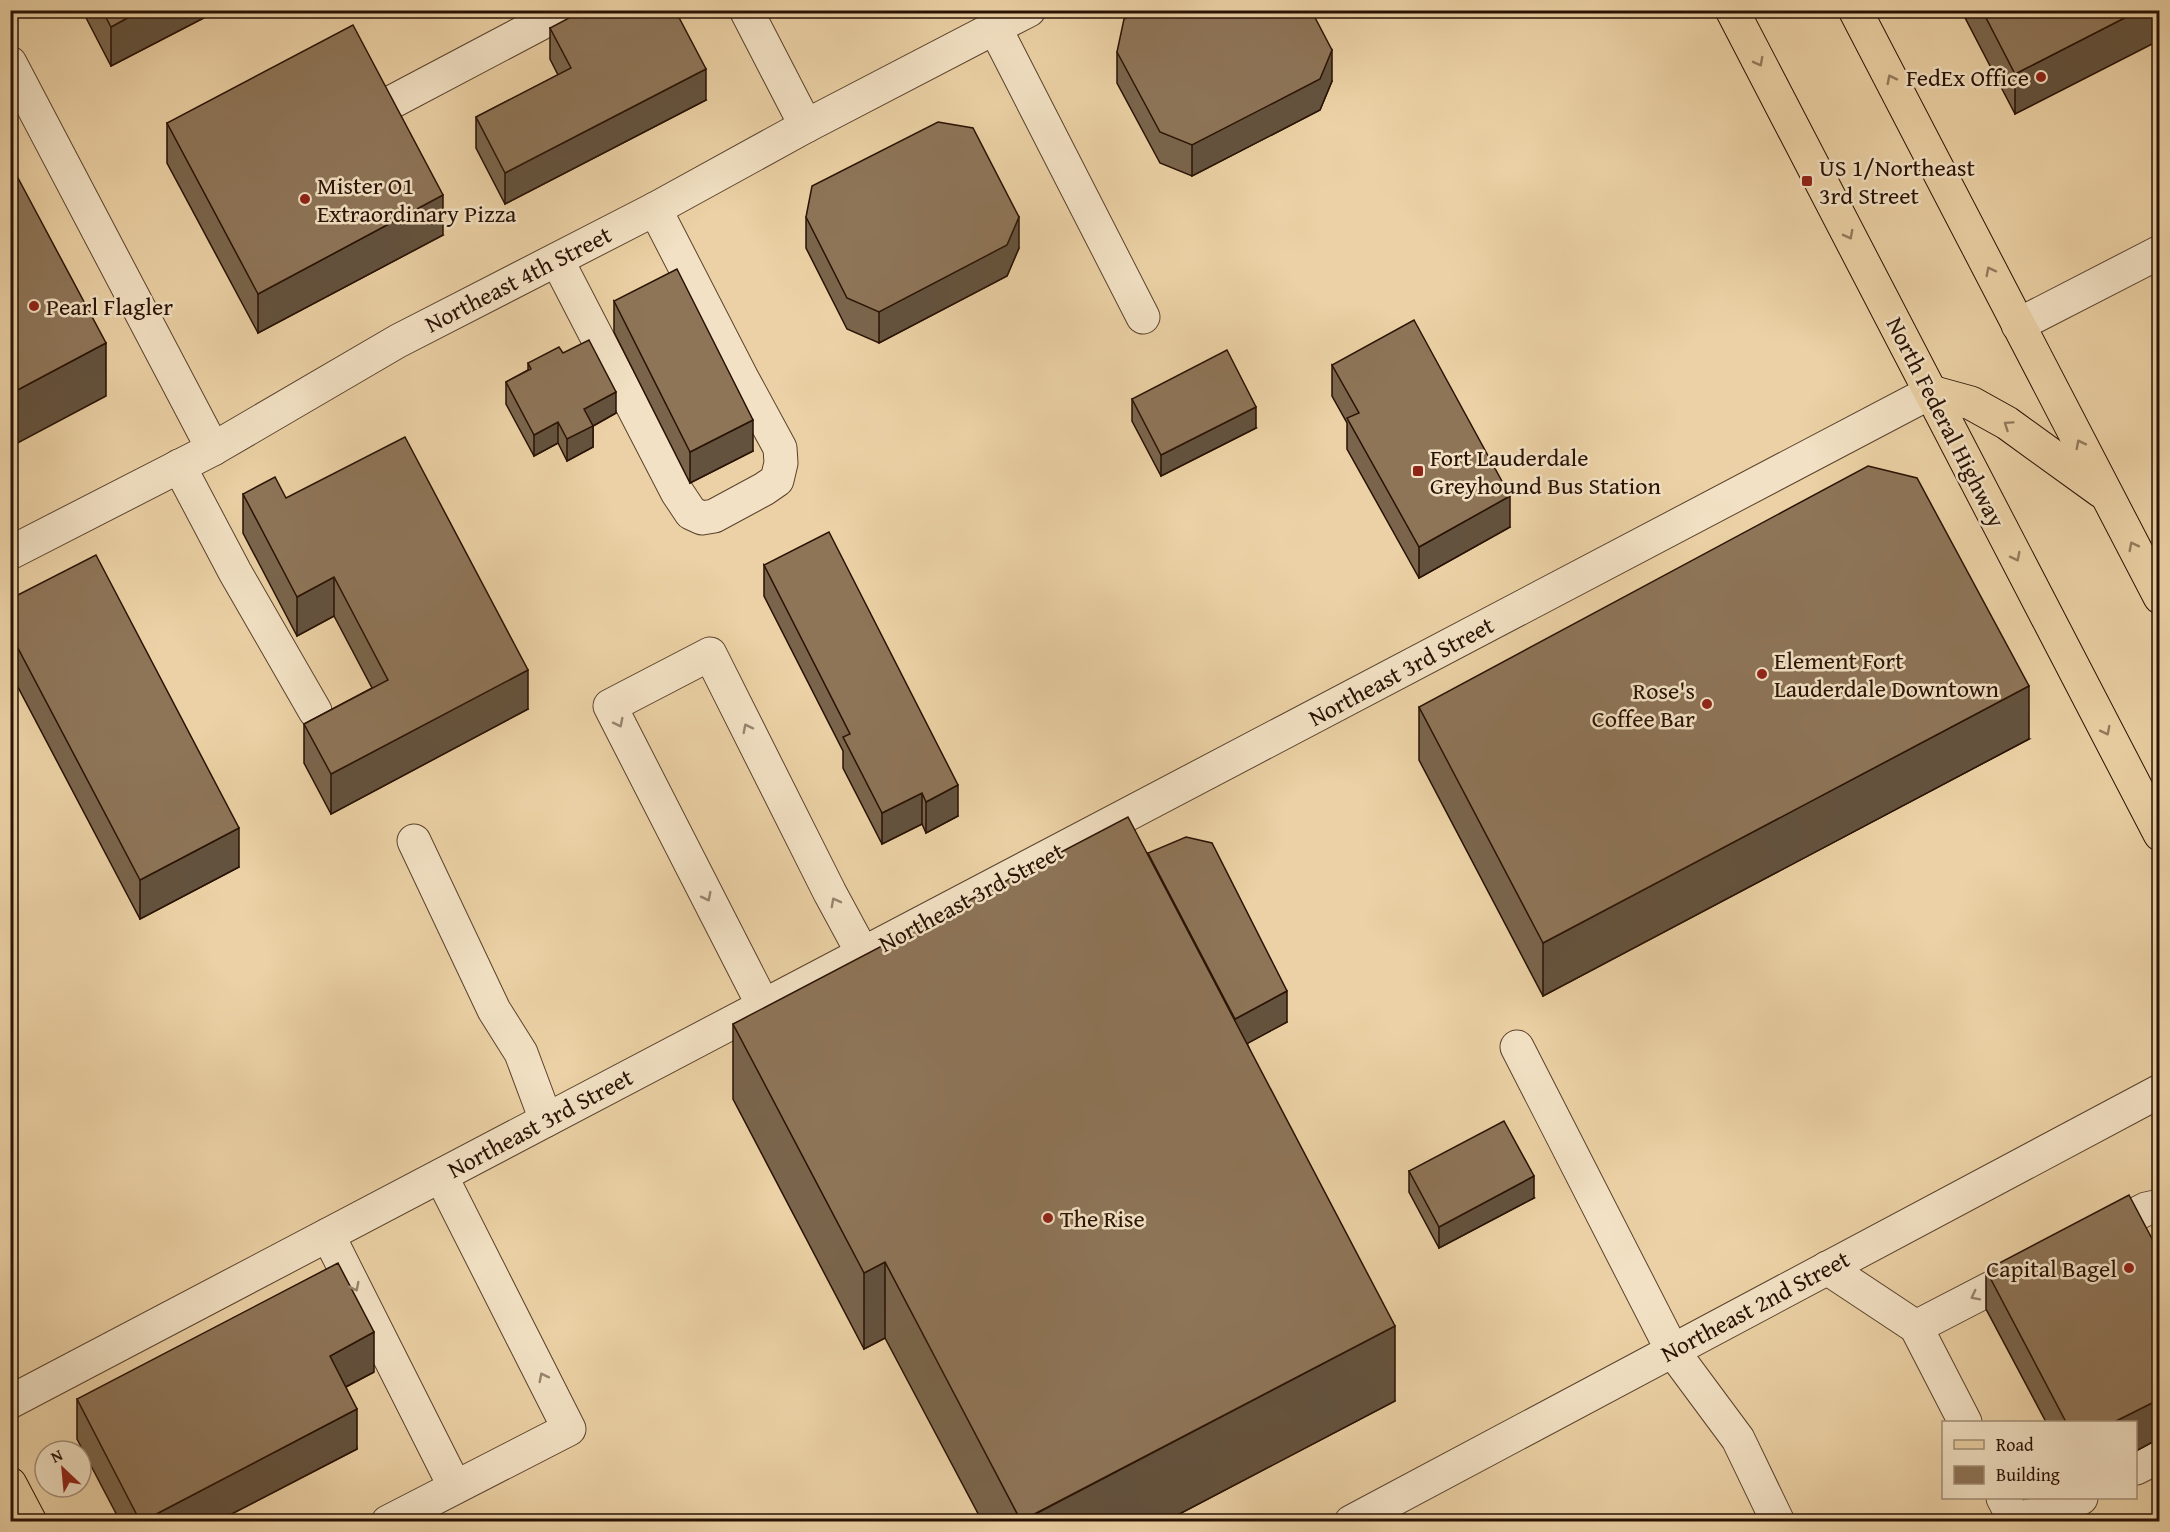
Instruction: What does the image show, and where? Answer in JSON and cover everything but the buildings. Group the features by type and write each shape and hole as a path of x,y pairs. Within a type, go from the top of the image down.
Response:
{"main road":[{"name":"North Federal Highway","path":"1732,10 2160,834"},
{"path":"1855,10 2160,597"},
{"path":"1931,392 1971,403 2007,423 2107,496"},
{"path":"10,1484 30,1521"}],"street":[{"path":"388,104 567,10"},
{"path":"746,10 806,126"},
{"name":"Northeast 4th Street","path":"10,553 213,449 398,341 655,209 806,126 1029,10"},
{"path":"995,28 1143,317"},
{"path":"10,63 213,449"},
{"path":"557,260 677,492 691,513 702,518 714,516 777,480 781,463 780,448 655,209"},
{"path":"2018,326 2160,252"},
{"name":"Northeast 3rd Street","path":"10,1402 1931,392"},
{"path":"179,466 235,572 315,711"},
{"path":"764,1007 610,706 710,654 863,954"},
{"path":"414,841 494,1010 521,1053 546,1120"},
{"path":"1517,1047 1672,1350 1738,1440 1778,1521"},
{"name":"Northeast 2nd Street","path":"1368,1518 1672,1350 2160,1091"},
{"path":"388,1521 569,1429 441,1176"},
{"path":"1916,1327 2146,1209 2160,1206"},
{"path":"328,1235 455,1487"},
{"path":"1827,1268 1916,1327 1964,1421"},
{"path":"2137,1468 2160,1456"},
{"path":"2009,1508 2055,1511 2077,1499"}],"place":[{"name":"FedEx Office","path":"2041,77"},
{"name":"US 1/Northeast 3rd Street","path":"1807,181"},
{"name":"Mister O1 Extraordinary Pizza","path":"305,199"},
{"name":"Pearl Flagler","path":"34,306"},
{"name":"Fort Lauderdale Greyhound Bus Station","path":"1418,471"},
{"name":"Element Fort Lauderdale Downtown","path":"1762,674"},
{"name":"Rose's Coffee Bar","path":"1707,704"},
{"name":"The Rise","path":"1048,1218"},
{"name":"Capital Bagel","path":"2129,1268"}]}
